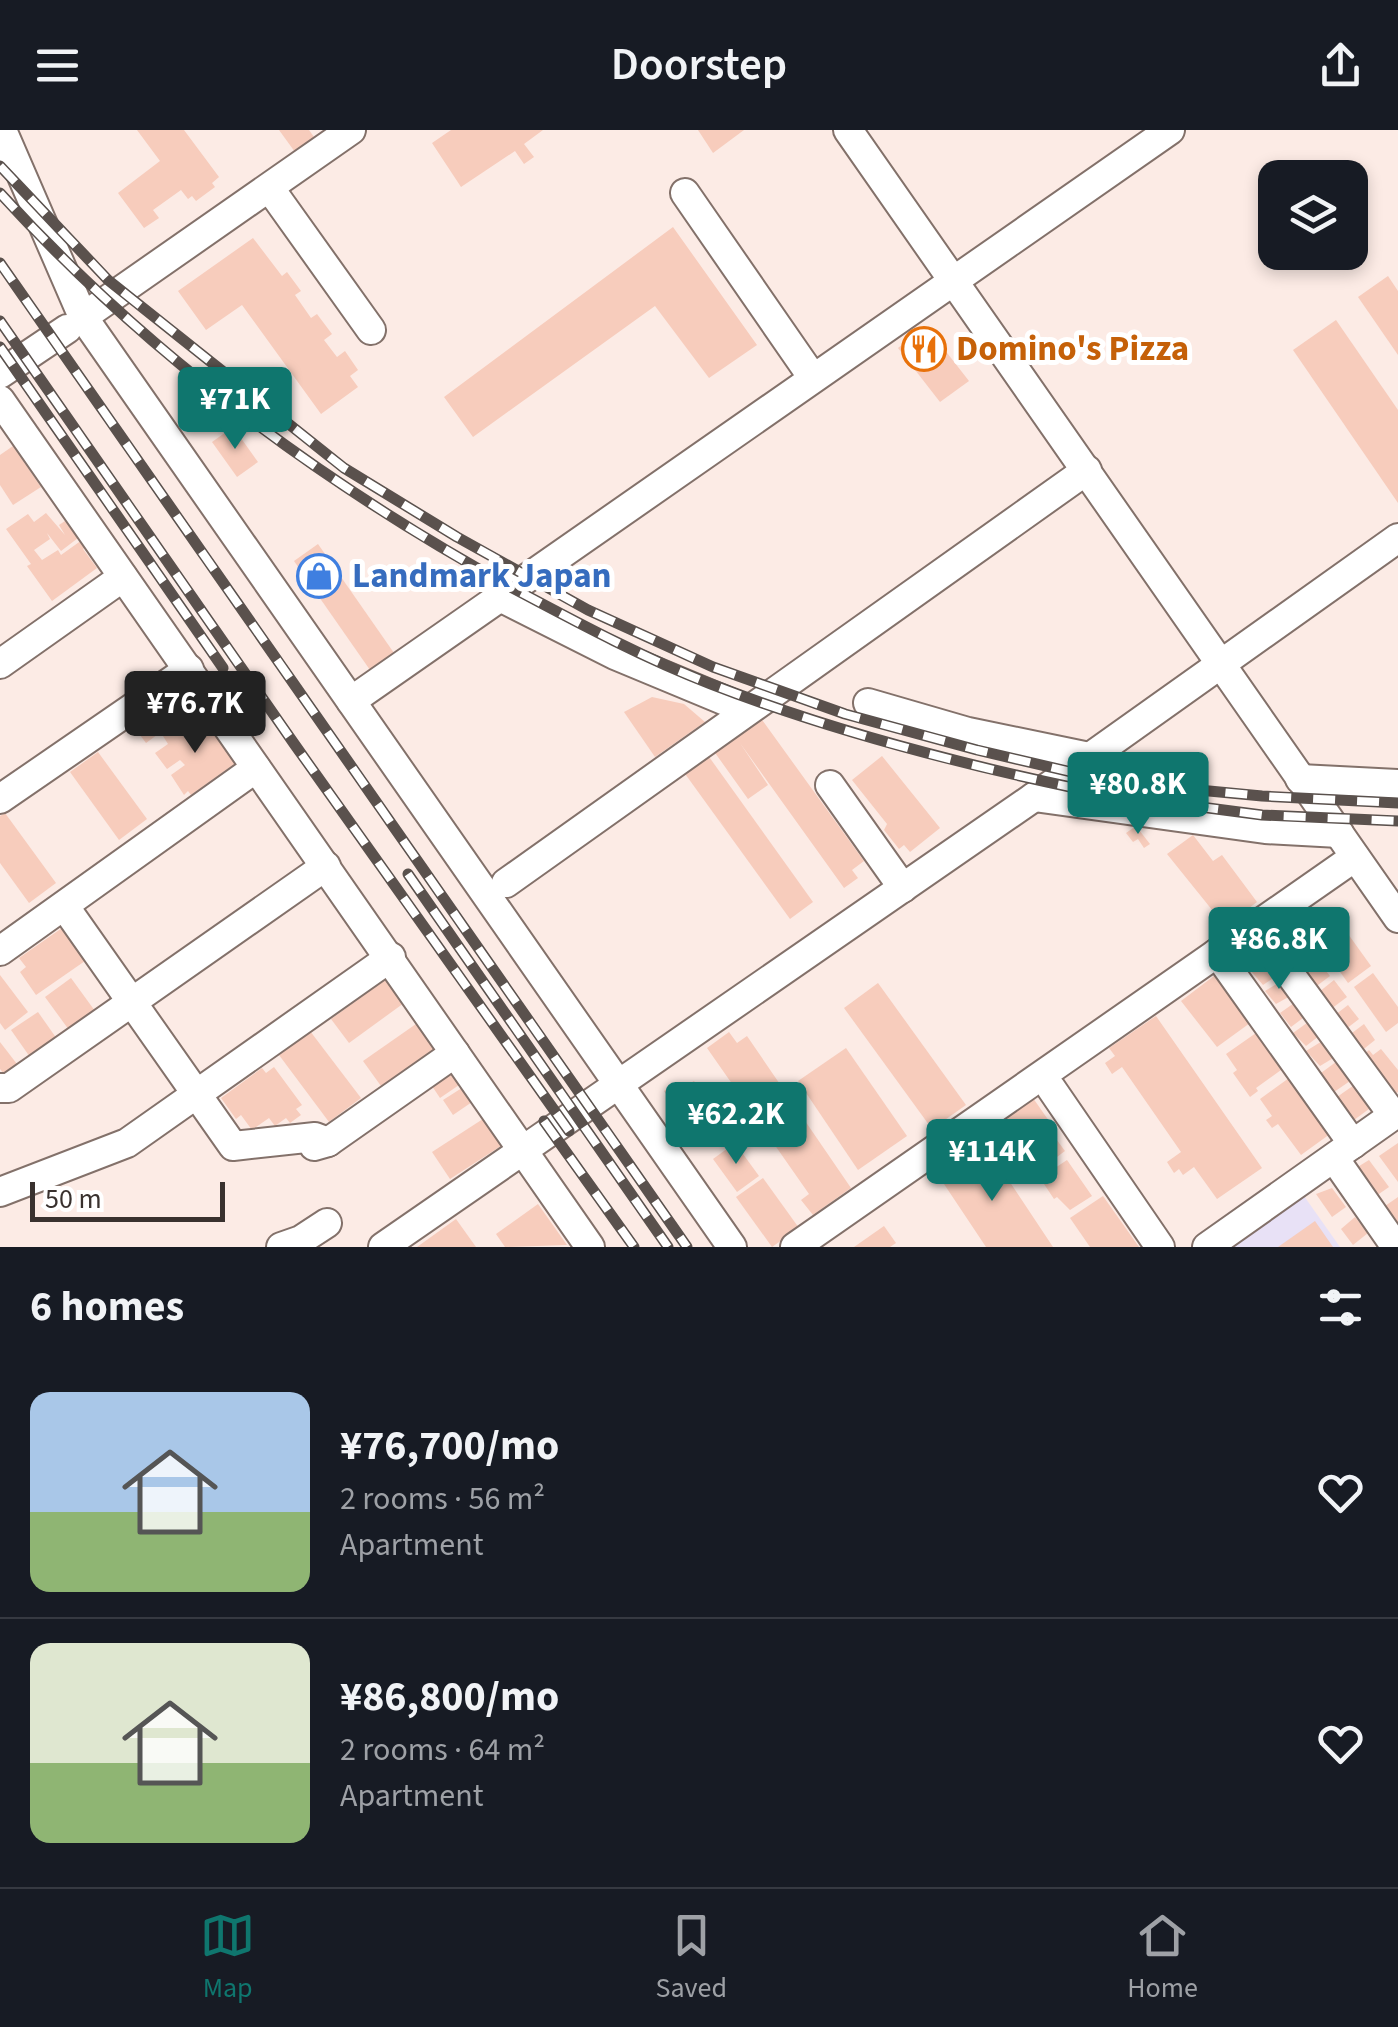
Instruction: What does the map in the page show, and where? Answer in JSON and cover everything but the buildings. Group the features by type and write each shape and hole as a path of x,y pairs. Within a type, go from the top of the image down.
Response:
{"street":[{"path":"2,130 75,323 350,701 732,1247"},
{"path":"0,374 351,130"},
{"path":"848,130 1398,918"},
{"path":"350,701 1170,130"},
{"path":"685,194 813,378"},
{"path":"276,196 371,330"},
{"path":"5,416 190,669 590,1247"},
{"path":"506,883 1087,470"},
{"path":"383,1247 1090,758 1398,538"},
{"path":"0,664 123,577"},
{"path":"500,597 615,655 733,704"},
{"path":"0,799 190,669"},
{"path":"868,703 968,732 1090,758"},
{"path":"0,951 256,768"},
{"path":"1300,779 1398,784"},
{"path":"830,785 903,888"},
{"path":"1034,797 1265,829 1339,833"},
{"path":"795,1247 1355,857"},
{"path":"0,1088 9,1088 326,866"},
{"path":"65,907 233,1146 315,1138 321,1144 455,1053"},
{"path":"1217,953 1343,1151 1396,1247"},
{"path":"1207,1247 1396,1114 1276,954"},
{"path":"0,1192 128,1143 390,958"},
{"path":"1051,1088 1160,1247"},
{"path":"296,1245 327,1223"}],"shaded area":[{"path":"1304,1196 1340,1247 1232,1247"}],"railway":[{"path":"0,166 108,280 344,468 588,610 713,667 845,714 1114,782 1262,796 1398,803"},
{"path":"0,193 117,309 244,414 378,508 520,592 638,653 755,701 891,744 1075,788"},
{"path":"0,263 687,1247"},
{"path":"0,321 569,1131"},
{"path":"0,347 223,668"},
{"path":"1109,795 1262,815 1398,821"},
{"path":"408,874 668,1247"},
{"path":"544,1121 634,1247"}],"place":[{"name":"Domino's Pizza","path":"924,349"},
{"name":"Landmark Japan","path":"319,576"}]}
